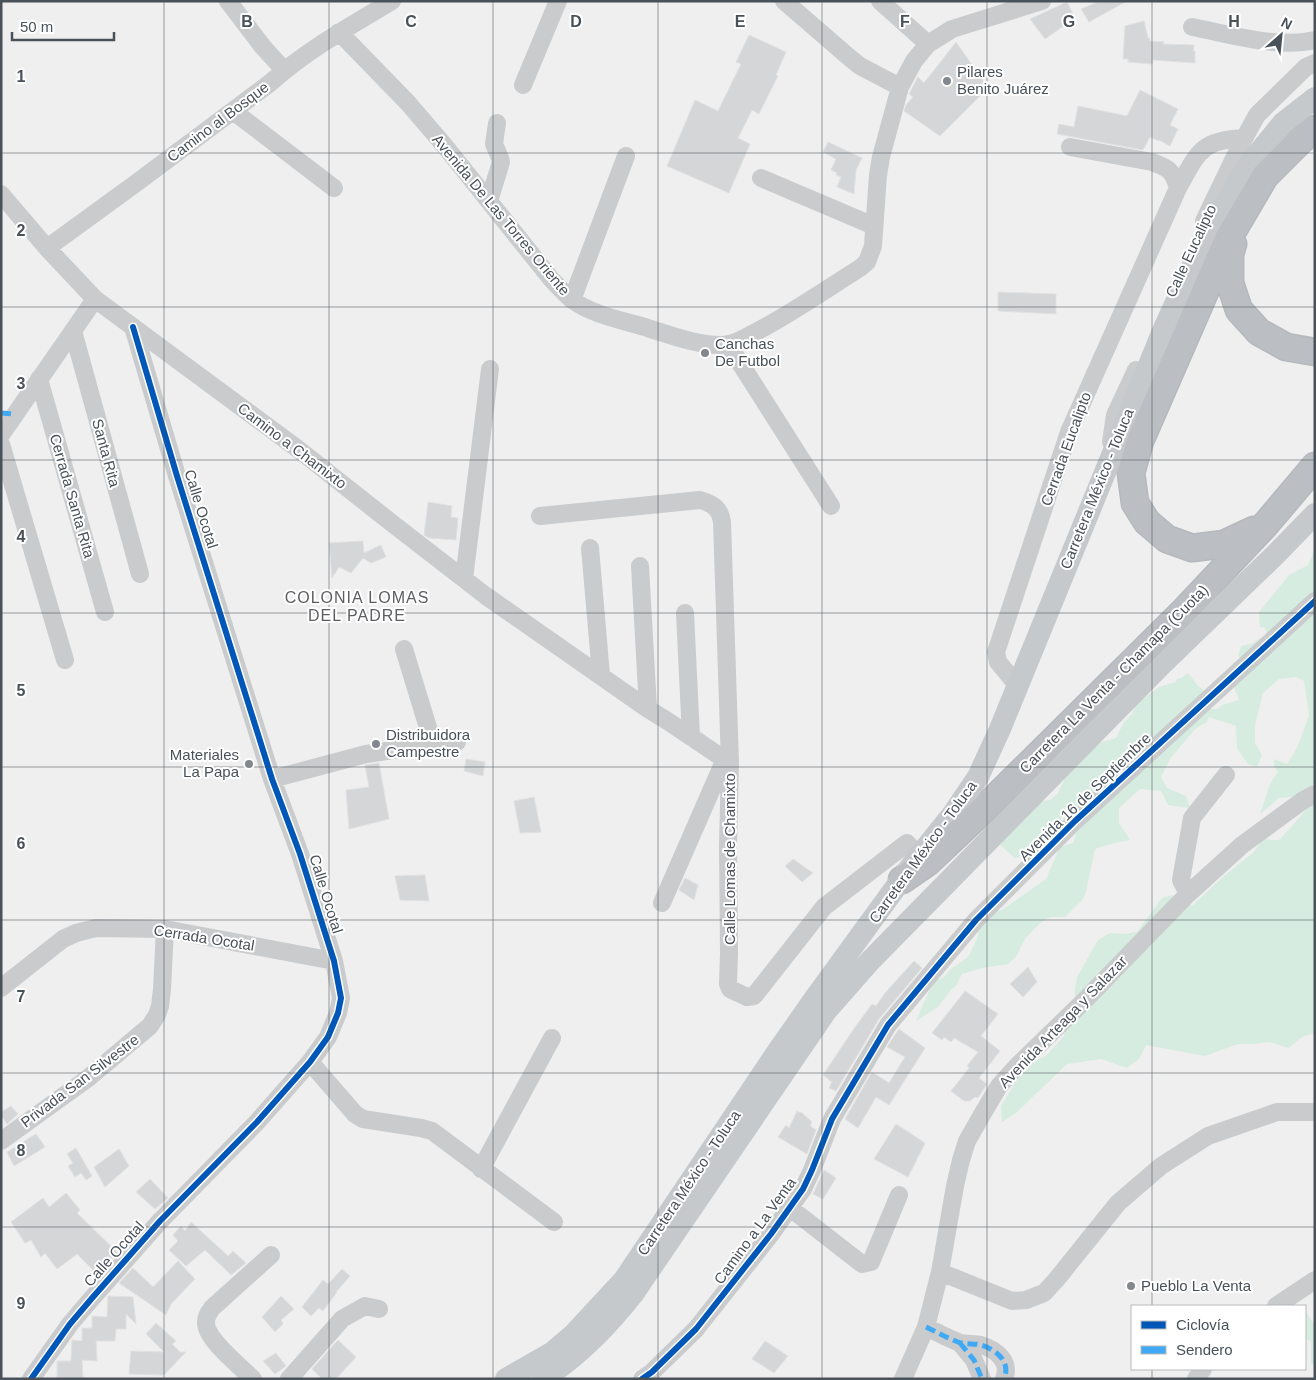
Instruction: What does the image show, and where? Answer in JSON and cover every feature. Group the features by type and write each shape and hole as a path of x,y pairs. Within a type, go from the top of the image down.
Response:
{"highway":[{"path":"1266,524 1224,544 1192,548 1167,539 1147,522 1135,502 1131,473 1140,441 1228,239 1266,176 1300,141 1315,129"},
{"path":"1238,222 1230,254 1230,282 1239,310 1259,332 1286,347 1315,352"},
{"name":"Carretera La Venta - Chamapa (Cuota)","path":"902,880 928,862 981,812 1185,610 1266,524 1315,466"}],"main road":[{"name":"Carretera México - Toluca","path":"506,1379 553,1352 573,1335 624,1280 778,1051 902,880 953,814 978,777 1000,729 1165,326 1209,230 1247,167 1283,123 1315,98"},
{"name":"Carretera México - Toluca","path":"543,1379 579,1353 610,1323 633,1294 826,1011 870,961 1161,665 1315,514"}],"street":[{"path":"228,1 263,47 284,70"},
{"name":"Camino al Bosque","path":"47,248 233,111 284,70 338,32 392,1"},
{"path":"523,85 558,1"},
{"path":"784,1 860,66 900,87"},
{"path":"880,1 928,44"},
{"path":"830,506 728,344 742,340 774,322 867,262 873,246 881,157 900,87 914,61 928,44 952,29 1042,1"},
{"path":"1192,27 1270,42 1301,43 1315,40"},
{"name":"Avenida De Las Torres Oriente","path":"338,32 408,103 490,201 552,280 572,300 585,308 686,339 709,344 728,344"},
{"name":"Calle Eucalipto","path":"1108,463 1115,415 1244,138 1257,115 1306,68 1315,63"},
{"path":"233,111 334,188"},
{"path":"490,201 501,162 494,144 497,123"},
{"name":"Cerrada Eucalipto","path":"1017,686 998,662 996,652 1069,432 1178,188 1196,156 1204,147 1218,141 1244,138"},
{"path":"1070,147 1152,162 1163,166 1170,170 1178,188"},
{"path":"572,300 626,156"},
{"path":"761,178 874,226"},
{"name":"Camino a Chamixto","path":"1,194 47,248 95,299 298,449 486,596"},
{"path":"1,435 95,299"},
{"name":"Calle Ocotal","path":"31,1379 70,1324 93,1297 160,1221 257,1122 310,1062 328,1037 338,1013 341,998 334,961 300,854 272,779 180,486 133,327"},
{"name":"Santa Rita","path":"73,331 140,574"},
{"path":"464,579 490,369"},
{"name":"Cerrada Santa Rita","path":"39,379 105,612"},
{"path":"1,444 65,660"},
{"path":"540,516 700,500 709,503 721,514 728,761 662,904"},
{"path":"590,548 601,676"},
{"path":"640,566 648,709"},
{"name":"Calle Lomas de Chamixto","path":"486,596 648,709 728,761 728,984 730,989 746,997 754,996 824,908 907,843 920,856"},
{"name":"Avenida 16 de Septiembre","path":"888,1025 976,920 1075,821 1315,601"},
{"path":"685,612 691,737"},
{"path":"404,649 433,744"},
{"path":"272,779 366,754 457,742"},
{"path":"1188,894 1181,880 1192,818 1226,775"},
{"name":"Avenida Arteaga y Salazar","path":"902,1379 926,1327 940,1272 960,1160 967,1141 999,1086 1188,894 1242,845 1302,800 1315,794"},
{"name":"Cerrada Ocotal","path":"1,988 63,939 76,933 96,928 165,929 334,961"},
{"name":"Privada San Silvestre","path":"1,1141 87,1079 150,1026 160,1006 165,929"},
{"name":"Camino a La Venta","path":"642,1379 652,1372 696,1330 790,1208 806,1183 832,1119 888,1025"},
{"path":"481,1169 552,1038"},
{"path":"310,1062 355,1114 363,1119 432,1131 554,1222"},
{"path":"940,1272 1012,1301 1026,1300 1044,1293 1118,1203 1161,1166 1208,1136 1277,1112 1315,1112"},
{"path":"790,1208 862,1264 871,1262 899,1195"},
{"path":"253,1379 214,1341 207,1330 206,1321 207,1315 212,1308 271,1255"},
{"path":"1278,1305 1315,1280"},
{"path":"289,1379 342,1319 365,1306 379,1309"},
{"path":"926,1327 960,1343 982,1346 996,1353 1002,1358 1006,1366 1004,1379"},
{"path":"960,1343 974,1360 982,1379"}],"green space":[{"path":"1315,549 1315,782 1302,796 1279,798 1260,814 1270,784 1278,772 1274,766 1274,759 1287,764 1298,746 1309,715 1304,681 1296,677 1279,679 1263,693 1255,725 1255,743 1262,755 1257,767 1248,764 1237,749 1236,726 1209,717 1207,722 1196,728 1170,759 1161,777 1167,788 1186,796 1190,808 1168,805 1161,791 1140,789 1119,808 1119,823 1130,840 1095,849 1083,899 1065,917 1050,917 1039,924 1025,939 1016,957 1008,964 982,968 962,974 956,986 938,1007 916,1021 933,982 944,977 951,969 968,957 977,939 981,922 993,912 1002,910 1046,879 1060,847 1073,843 1078,828 1068,828 1064,815 1041,849 1015,858 1000,845 1028,803 1050,800 1058,793 1076,754 1090,745 1116,738 1137,703 1159,687 1176,682 1177,679 1188,673 1198,686 1203,689 1203,696 1208,709 1217,709 1222,705 1239,700 1234,687 1248,669 1238,655 1241,646 1253,643 1260,638 1268,638 1265,628 1260,627 1259,612 1289,575 1308,565"},
{"path":"1315,800 1315,1033 1302,1037 1289,1048 1269,1042 1238,1044 1205,1056 1146,1045 1139,1059 1127,1068 1101,1059 1067,1064 1016,1113 1002,1122 1001,1106 1025,1067 1047,1055 1064,1036 1067,1018 1075,1002 1077,977 1098,940 1110,933 1124,934 1137,932 1162,898 1172,895 1192,906 1225,875 1254,852 1263,838 1279,840 1310,803"},
{"path":"1306,1312 1315,1326 1315,1365 1311,1363 1311,1341 1306,1339"}],"building":[{"path":"1100,1 1127,1 1089,22 1081,9"},
{"path":"1067,2 1075,18 1045,39 1030,19"},
{"path":"1144,21 1148,38 1150,38 1149,41 1164,42 1163,44 1194,45 1195,63 1153,60 1152,64 1128,62 1128,59 1123,59 1125,26"},
{"path":"749,35 786,52 776,75 778,76 759,114 752,110 738,138 750,144 729,193 667,166 695,100 718,111 741,64 736,62"},
{"path":"956,42 984,82 983,93 940,136 904,111 906,105 913,97 909,94 918,77 924,83"},
{"path":"1140,90 1178,109 1170,125 1178,129 1170,146 1150,137 1143,150 1057,134 1059,124 1074,127 1078,106 1127,116"},
{"path":"828,142 862,158 856,170 854,194 837,187 841,177 831,170 836,159 823,152"},
{"path":"998,292 1056,294 1056,314 998,311"},
{"path":"428,502 452,506 451,517 458,518 456,540 429,538 424,535"},
{"path":"363,541 364,553 381,545 386,557 371,563 363,558 351,573 339,567 332,578 329,543"},
{"path":"466,759 485,762 483,776 464,771"},
{"path":"379,763 389,819 349,829 346,790 369,787 365,765"},
{"path":"534,797 541,832 520,833 514,801"},
{"path":"793,859 813,873 802,882 785,866"},
{"path":"425,875 429,901 400,900 395,876"},
{"path":"685,878 698,885 694,900 679,890"},
{"path":"914,961 922,968 879,1019 836,1091 829,1088 832,1082 823,1075 853,1030 872,1004 876,1006 885,993"},
{"path":"1028,967 1037,982 1023,997 1010,984"},
{"path":"965,991 998,1014 981,1036 1000,1051 979,1078 987,1084 978,1098 975,1097 970,1101 964,1101 951,1091 969,1068 967,1066 978,1052 954,1038 951,1042 944,1037 942,1040 932,1033"},
{"path":"899,1029 925,1048 889,1105 876,1097 858,1128 845,1119 872,1072 889,1083 905,1057 887,1047"},
{"path":"11,1106 18,1114 7,1124 1,1112"},
{"path":"797,1111 801,1112 812,1122 810,1126 816,1130 807,1154 778,1137 786,1125 789,1128"},
{"path":"896,1124 925,1143 908,1177 874,1159"},
{"path":"36,1134 45,1147 14,1166 7,1152"},
{"path":"76,1148 92,1176 86,1180 81,1173 75,1177 68,1166 73,1163 67,1154"},
{"path":"119,1149 129,1166 105,1187 94,1167"},
{"path":"824,1170 836,1178 823,1199 813,1194"},
{"path":"150,1179 168,1198 155,1209 136,1192"},
{"path":"66,1193 80,1210 77,1213 118,1253 98,1275 77,1254 57,1269 45,1253 41,1257 31,1240 25,1243 11,1222 43,1198 49,1207"},
{"path":"191,1222 228,1256 233,1251 246,1263 231,1275 205,1250 186,1266 169,1250 178,1241 173,1235 181,1226 185,1231"},
{"path":"178,1261 195,1279 171,1304 166,1315 119,1283 133,1268 153,1287"},
{"path":"342,1269 350,1276 323,1311 319,1308 311,1316 302,1307 323,1280 328,1284"},
{"path":"108,1296 133,1297 136,1324 126,1314 126,1329 116,1329 115,1341 96,1341 97,1361 82,1360 83,1379 57,1378 57,1361 71,1361 72,1340 82,1341 82,1328 92,1328 92,1316 107,1317"},
{"path":"281,1296 294,1309 281,1320 283,1324 275,1332 262,1317"},
{"path":"156,1323 176,1341 172,1344 180,1352 186,1352 164,1375 129,1374 131,1351 164,1352 146,1334"},
{"path":"338,1340 356,1357 336,1379 322,1379 312,1369"},
{"path":"765,1341 788,1356 774,1373 752,1359"},
{"path":"276,1353 286,1366 275,1374 263,1361"}],"marked path":[{"path":"1,413 15,414"},
{"path":"926,1327 958,1342 981,1345 997,1353 1006,1367 1004,1379"},
{"path":"960,1343 974,1360 982,1379"}],"cycle path":[{"path":"31,1379 70,1324 93,1297 160,1221 257,1122 310,1062 328,1037 338,1013 341,998 334,961 300,854 272,779 177,476 133,327"},
{"path":"642,1379 652,1372 696,1329 771,1234 803,1189 832,1119 888,1025 976,920 1075,821 1315,601"}],"place":[{"name":"Pilares Benito Juárez","path":"947,81"},
{"name":"Canchas De Futbol","path":"705,353"},
{"name":"Distribuidora Campestre","path":"376,744"},
{"name":"Materiales La Papa","path":"249,764"},
{"name":"Pueblo La Venta","path":"1131,1286"}],"district":[{"name":"COLONIA LOMAS DEL PADRE","path":"357,606"}]}
